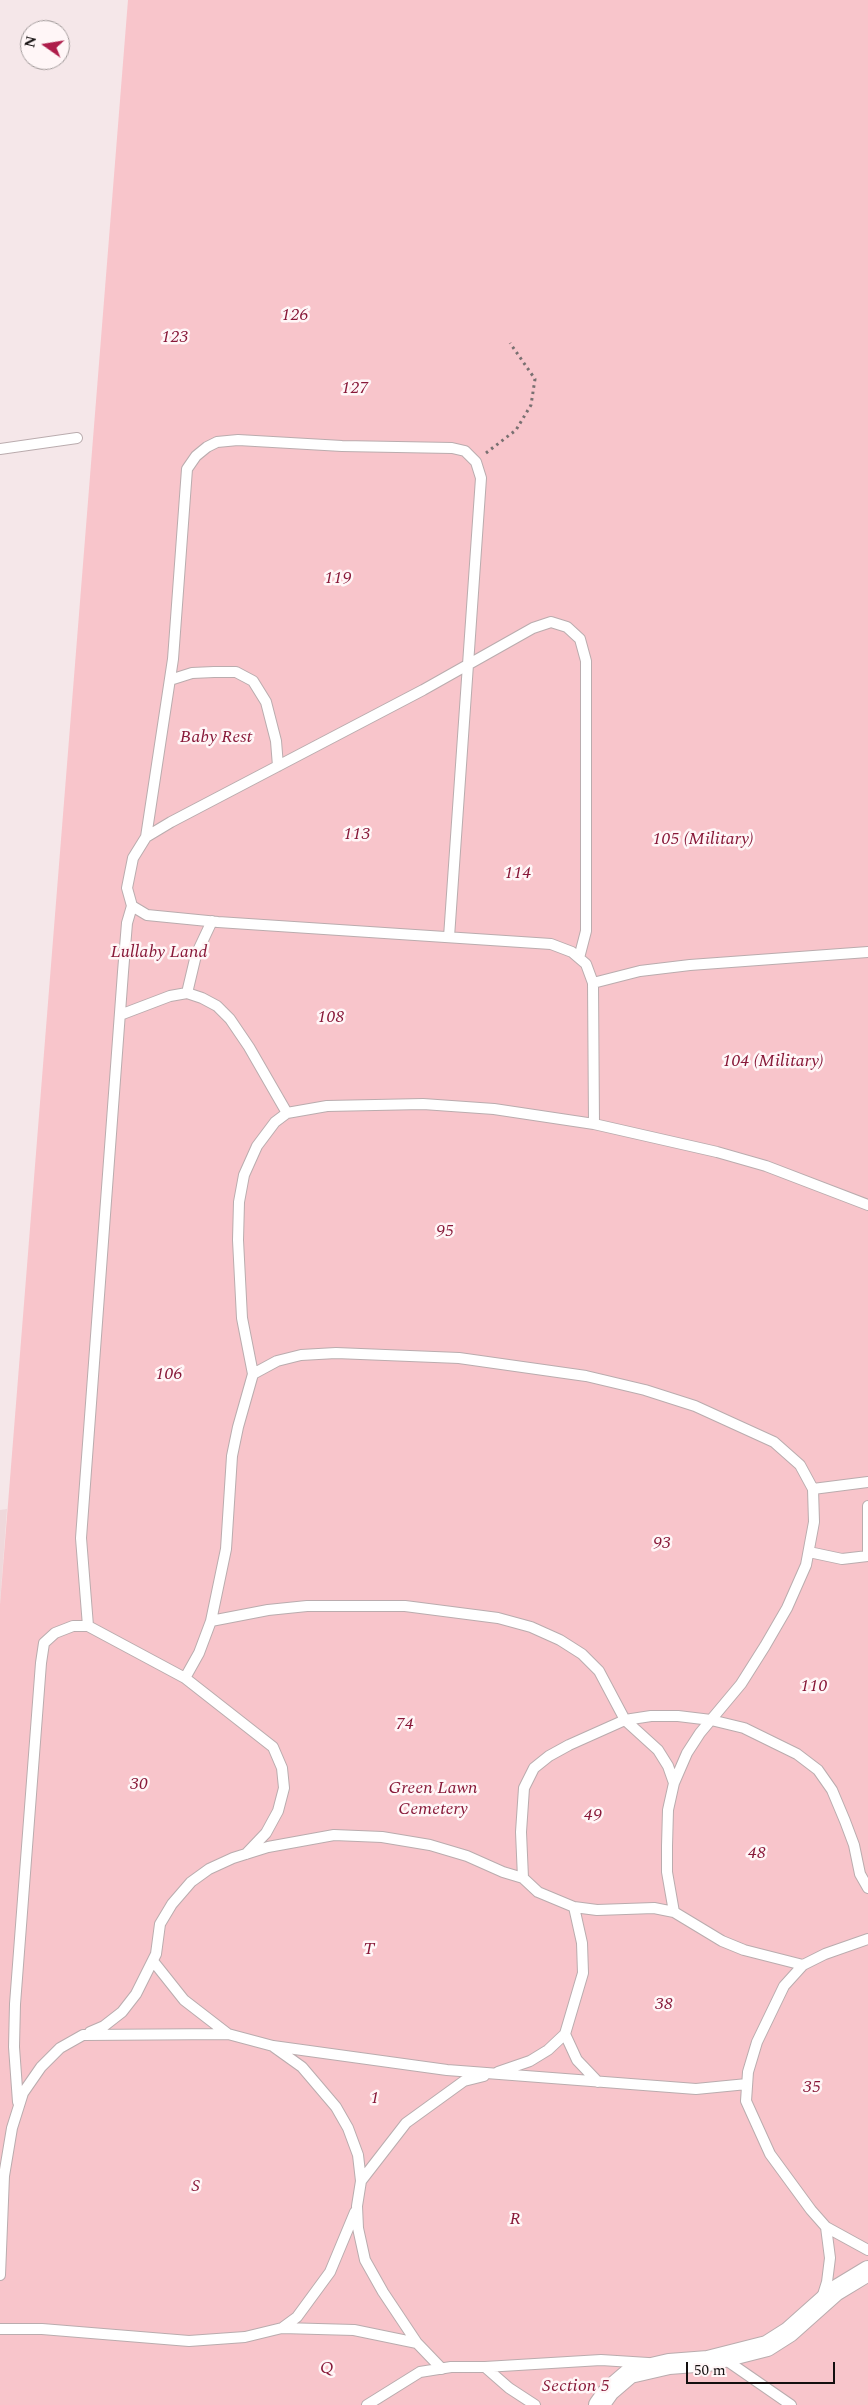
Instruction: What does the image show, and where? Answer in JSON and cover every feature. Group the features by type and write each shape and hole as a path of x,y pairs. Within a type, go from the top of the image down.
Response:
{"street":[{"path":"599,2405 609,2390 630,2373 669,2364 723,2358 767,2346 789,2332 835,2291 868,2271"}],"lane":[{"path":"0,449 77,438"},
{"path":"88,1626 80,1538 127,923 132,906 127,888 133,858 146,837 170,680 187,469 196,456 217,442 238,440 342,446 452,448 465,451 476,462 481,478 449,937"},
{"path":"146,837 533,628 551,622 567,627 580,639 586,661 586,931 579,958"},
{"path":"170,680 192,673 236,672 253,681 266,702 276,741 278,766"},
{"path":"132,906 147,915 550,944 572,952 586,964 593,983 594,1124"},
{"path":"188,993 196,955 212,921"},
{"path":"593,983 640,971 690,964 868,952"},
{"path":"120,1014 156,1000 188,993 217,1006 230,1020 249,1047 287,1113"},
{"path":"185,1678 211,1622 226,1549 232,1456 253,1374 242,1318 238,1240 239,1202 244,1175 257,1146 276,1122 287,1113 327,1106 423,1104 494,1109 594,1124 717,1152 758,1164 868,1205"},
{"path":"253,1374 277,1361 301,1355 336,1353 459,1358 586,1376 645,1390 695,1406 774,1442 800,1465 814,1489 814,1522 806,1565 795,1591 769,1638 741,1684 687,1753 674,1783 668,1810 667,1846 667,1872 674,1912"},
{"path":"814,1489 868,1482"},
{"path":"868,1506 868,1552"},
{"path":"809,1552 842,1558 868,1556"},
{"path":"211,1622 268,1610 316,1606 405,1606 498,1618 531,1627 560,1640 582,1654 599,1671 625,1720 658,1750 668,1766 674,1783"},
{"path":"18,2108 14,2047 16,2004 41,1663 44,1644 55,1633 73,1626 88,1626 185,1678 273,1747 282,1768 284,1788 278,1811 266,1833 246,1854"},
{"path":"523,1878 524,1788 534,1768 549,1756 569,1745 625,1720 669,1716 712,1720 744,1728 797,1754 818,1770 832,1790 854,1845 860,1874 868,1888"},
{"path":"0,2275 4,2176 12,2128 22,2093 40,2067 60,2048 104,2026 122,2012 136,1994 153,1961 160,1924 172,1904 191,1882 209,1869 246,1854 268,1847 334,1835 382,1837 448,1850 523,1878 538,1892 574,1907 597,1910 654,1908 674,1912 729,1944 765,1957 803,1965"},
{"path":"361,2181 406,2123 464,2081 530,2061 548,2050 565,2034 582,1974 582,1943 574,1907"},
{"path":"868,1939 825,1954 803,1965 784,1986 757,2042 748,2072 746,2101 770,2154 826,2227 868,2250"},
{"path":"153,1961 184,2000 228,2034"},
{"path":"83,2035 228,2034 273,2046 447,2070 696,2089 747,2084"},
{"path":"565,2034 577,2060 598,2082"},
{"path":"273,2046 302,2068 336,2108 348,2128 358,2155 361,2181 356,2206 330,2272 297,2317 282,2328"},
{"path":"356,2206 358,2228 366,2260 383,2292 417,2343 442,2368"},
{"path":"820,2304 827,2282 830,2258 826,2227"},
{"path":"0,2329 42,2329 189,2341 245,2337 282,2328 354,2330 417,2343"},
{"path":"723,2358 791,2405"},
{"path":"367,2405 420,2372 442,2368 601,2360 669,2364"},
{"path":"486,2367 509,2388 535,2405"}],"path":[{"path":"476,462 499,441 516,430 531,405 535,379 510,343"}],"shaded area":[{"path":"7,1509 0,1604 0,1510"}],"green space":[{"name":"Green Lawn Cemetery","path":"128,0 868,0 868,2405 0,2405 0,1604"}],"park label":[{"name":"126","path":"295,316"},
{"name":"123","path":"175,338"},
{"name":"127","path":"355,389"},
{"name":"119","path":"338,579"},
{"name":"Baby Rest","path":"216,738"},
{"name":"113","path":"357,835"},
{"name":"105 (Military)","path":"703,840"},
{"name":"114","path":"518,874"},
{"name":"Lullaby Land","path":"159,953"},
{"name":"108","path":"331,1018"},
{"name":"104 (Military)","path":"773,1062"},
{"name":"95","path":"445,1232"},
{"name":"106","path":"169,1375"},
{"name":"93","path":"662,1544"},
{"name":"110","path":"814,1687"},
{"name":"74","path":"405,1725"},
{"name":"30","path":"139,1785"},
{"name":"49","path":"593,1816"},
{"name":"48","path":"757,1854"},
{"name":"T","path":"369,1950"},
{"name":"38","path":"664,2005"},
{"name":"35","path":"812,2088"},
{"name":"1","path":"375,2099"},
{"name":"S","path":"196,2187"},
{"name":"R","path":"515,2220"},
{"name":"Q","path":"327,2369"},
{"name":"Section 5","path":"576,2387"}]}
